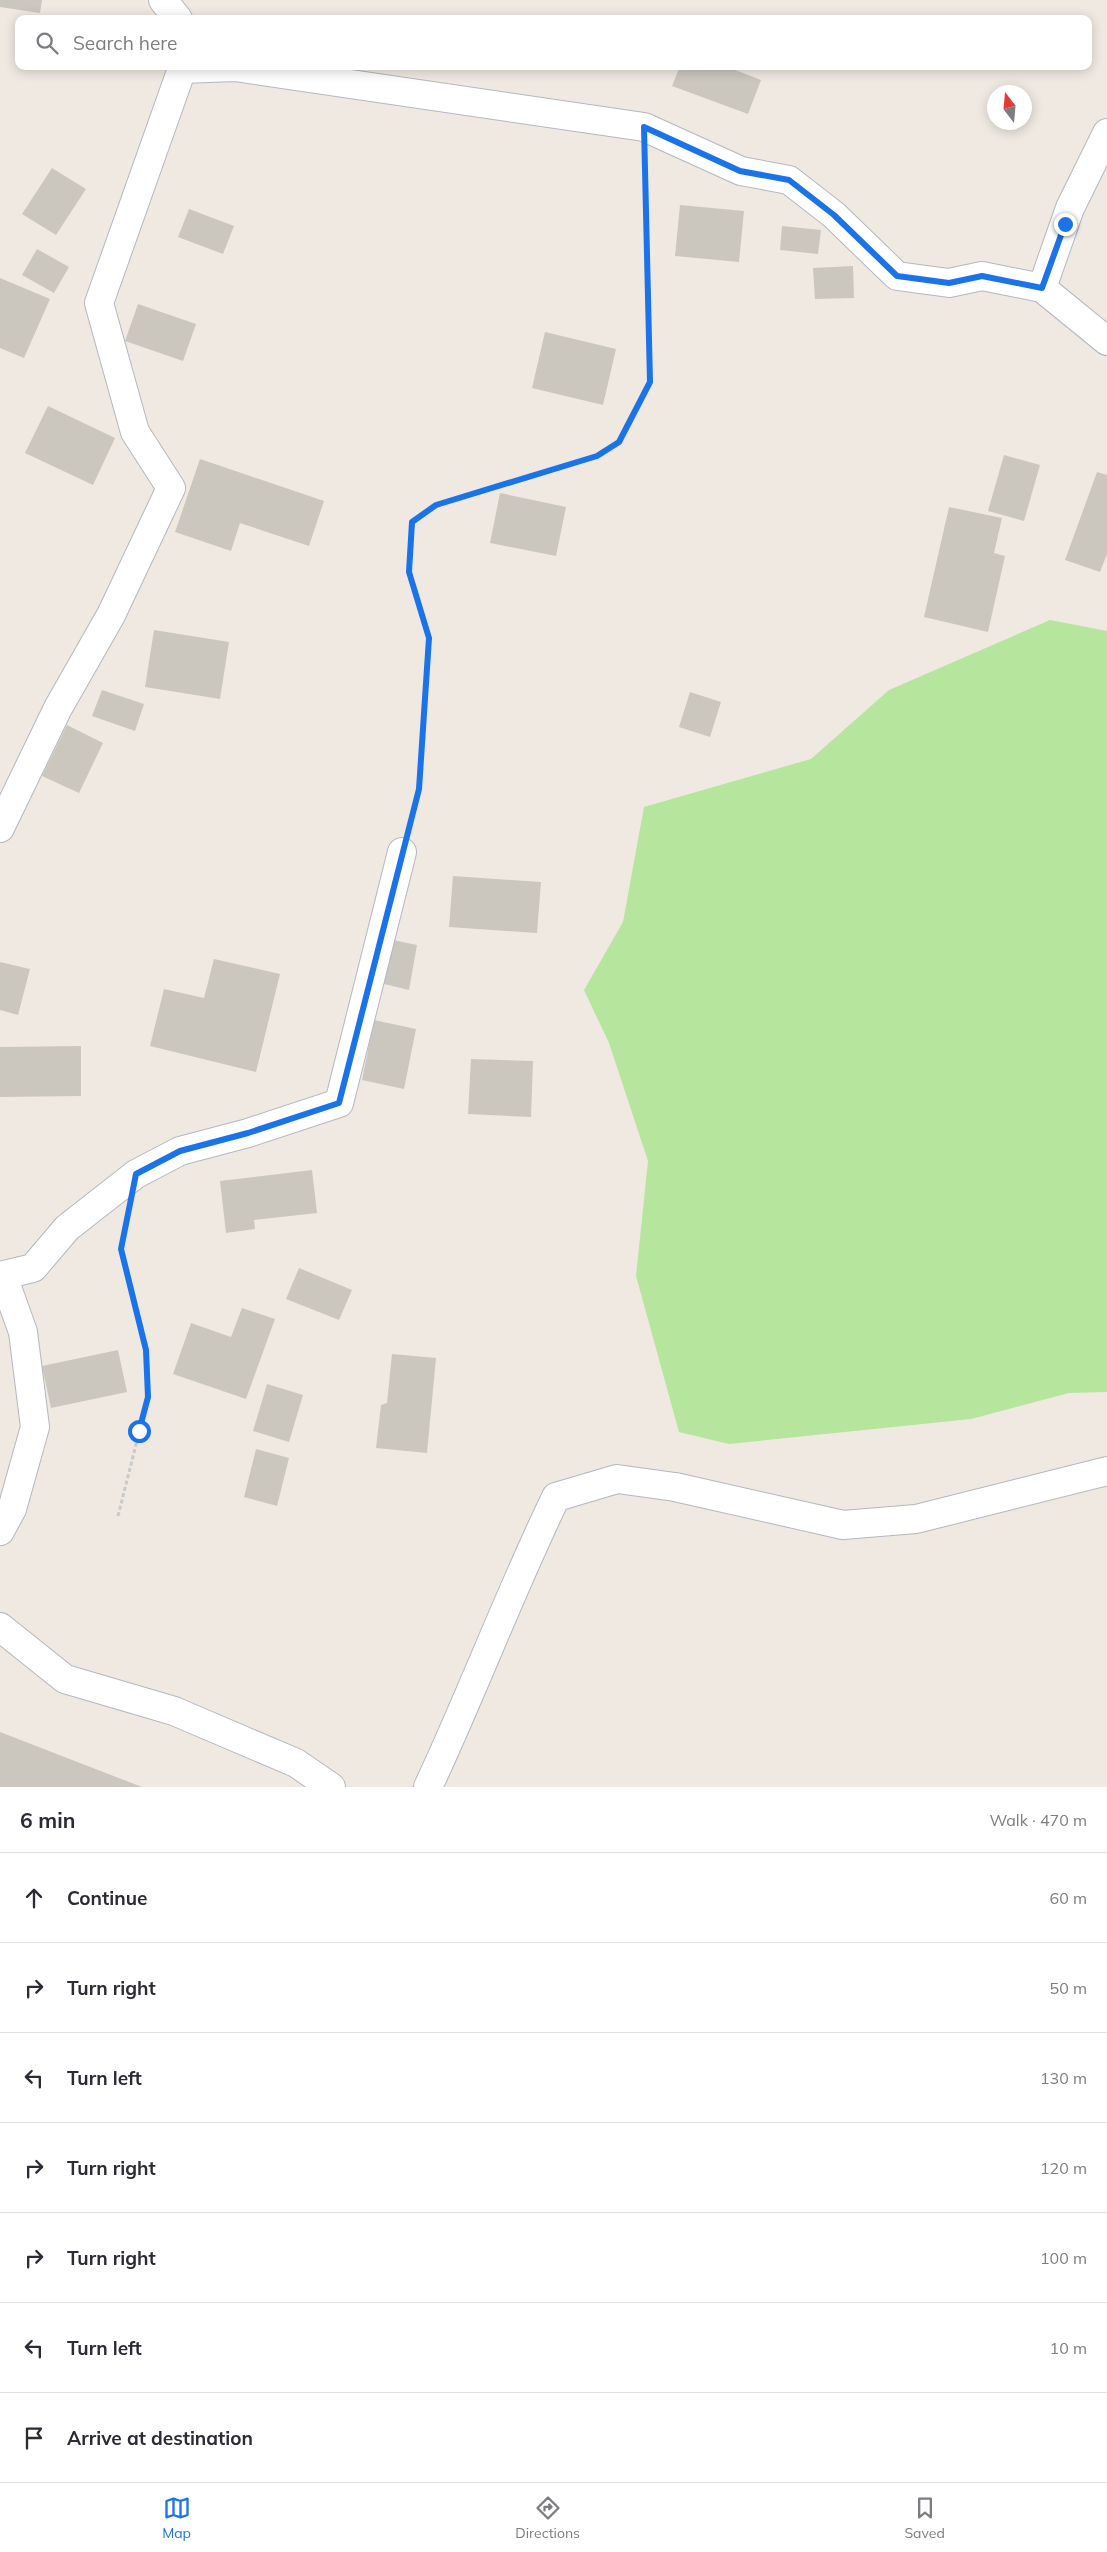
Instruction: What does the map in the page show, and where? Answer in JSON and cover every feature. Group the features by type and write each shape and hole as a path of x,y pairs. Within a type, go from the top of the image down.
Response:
{"street":[{"path":"163,0 175,15"},
{"path":"0,828 58,708 111,615 171,488 135,432 100,303 182,70"},
{"path":"255,70 644,127 740,171 789,180 834,215 897,276 949,283 982,276 1042,288 1107,341"},
{"path":"1042,288 1070,208 1107,133"},
{"path":"0,1531 12,1509 35,1427 23,1332 2,1276 33,1268 67,1228 136,1174 180,1151 248,1133 339,1103 402,852"},
{"path":"428,1787 470,1696 528,1556 556,1498 616,1479 675,1487 843,1525 916,1519 1107,1471"},
{"path":"0,1628 66,1679 174,1711 296,1762 331,1787"}],"path":[{"path":"402,852 419,789 429,638 409,572 412,522 436,505 597,456 619,442 650,382 644,127"},
{"path":"118,1516 148,1397 146,1350 121,1249 136,1174"}],"green space":[{"path":"1050,620 1107,631 1107,1392 1069,1393 971,1419 729,1444 679,1432 636,1276 648,1161 609,1043 584,990 623,922 644,807 811,759 889,690"}],"building":[{"path":"0,0 42,0 40,13 0,7"},
{"path":"678,70 735,70 761,80 748,114 672,86"},
{"path":"52,168 86,189 56,235 22,214"},
{"path":"680,205 744,211 739,262 675,256"},
{"path":"189,209 234,226 223,254 178,237"},
{"path":"782,226 821,230 818,254 780,250"},
{"path":"37,249 69,267 54,293 22,275"},
{"path":"853,266 854,298 815,299 813,268"},
{"path":"0,278 50,299 24,358 0,348"},
{"path":"138,304 196,324 183,361 125,341"},
{"path":"545,332 616,349 603,405 532,388"},
{"path":"48,406 115,438 93,485 25,453"},
{"path":"1004,455 1040,465 1024,521 988,511"},
{"path":"200,459 324,501 309,546 240,523 231,551 175,532"},
{"path":"1097,472 1107,475 1107,554 1100,572 1065,560"},
{"path":"500,493 566,507 556,556 490,543"},
{"path":"949,507 1002,518 994,553 1005,556 988,632 924,617"},
{"path":"154,630 229,642 220,699 145,687"},
{"path":"102,690 144,704 135,731 92,716"},
{"path":"690,692 721,702 710,737 679,727"},
{"path":"67,725 103,743 79,793 42,776"},
{"path":"453,876 541,882 537,933 449,927"},
{"path":"388,939 417,945 409,990 380,983"},
{"path":"214,959 280,974 256,1072 150,1046 164,989 204,998"},
{"path":"0,962 30,969 18,1015 0,1010"},
{"path":"374,1020 416,1029 404,1089 362,1080"},
{"path":"81,1046 81,1096 0,1097 0,1047"},
{"path":"471,1059 533,1061 531,1117 468,1114"},
{"path":"312,1170 317,1213 254,1220 255,1229 226,1233 220,1181"},
{"path":"299,1268 352,1290 339,1320 286,1299"},
{"path":"242,1308 275,1319 246,1399 173,1374 191,1323 231,1337"},
{"path":"118,1350 127,1392 51,1408 42,1366"},
{"path":"392,1354 436,1358 427,1453 376,1448 381,1405 387,1403"},
{"path":"267,1384 303,1395 289,1442 253,1431"},
{"path":"256,1449 289,1458 277,1506 244,1497"},
{"path":"0,1732 142,1787 0,1787"}],"route":[{"path":"139,1431 148,1397 146,1350 121,1249 136,1174 180,1151 248,1133 339,1103 419,789 429,638 409,572 409,543 412,522 436,505 597,456 619,442 650,382 644,127 740,171 789,180 834,215 897,276 949,283 982,276 1042,288 1065,224"}]}
